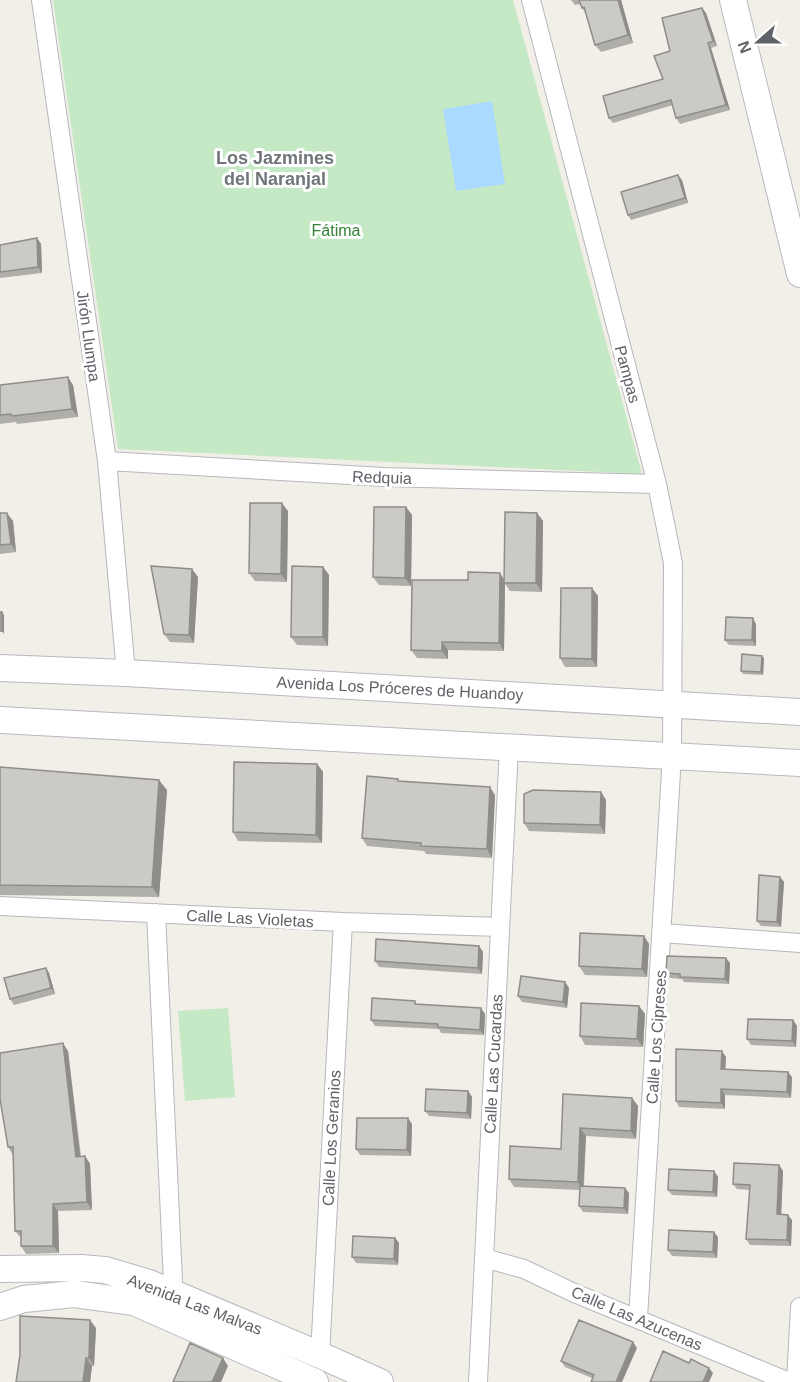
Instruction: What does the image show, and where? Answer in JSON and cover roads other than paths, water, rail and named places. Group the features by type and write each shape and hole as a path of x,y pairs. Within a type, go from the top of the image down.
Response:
{"main road":[{"path":"738,1 800,274"},
{"name":"Avenida Los Próceres de Huandoy","path":"0,668 126,673 800,712"},
{"path":"0,720 800,763"},
{"name":"Avenida Las Malvas","path":"0,1269 105,1270 149,1283 380,1382"},
{"name":"Avenida Las Malvas","path":"0,1306 24,1299 74,1294 134,1302 315,1382"}],"street":[{"name":"Jirón Llumpa","path":"41,0 107,461 126,673"},
{"name":"Pampas","path":"531,0 657,484 673,563 672,755"},
{"name":"Redquia","path":"107,461 384,477 657,484"},
{"name":"Calle Las Cucardas","path":"478,1382 509,747"},
{"name":"Calle Los Cipreses","path":"638,1318 672,755"},
{"name":"Calle Las Violetas","path":"0,906 500,927"},
{"path":"156,914 175,1320"},
{"name":"Calle Los Geranios","path":"320,1355 343,922"},
{"path":"662,933 800,943"},
{"name":"Calle Las Azucenas","path":"484,1258 524,1269 572,1292 789,1382"},
{"path":"796,1382 800,1307"}],"water":[{"path":"492,101 505,184 456,191 443,109"}],"district":[{"name":"Los Jazmines del Naranjal","path":"275,168"}],"park label":[{"name":"Fátima","path":"336,230"}]}
